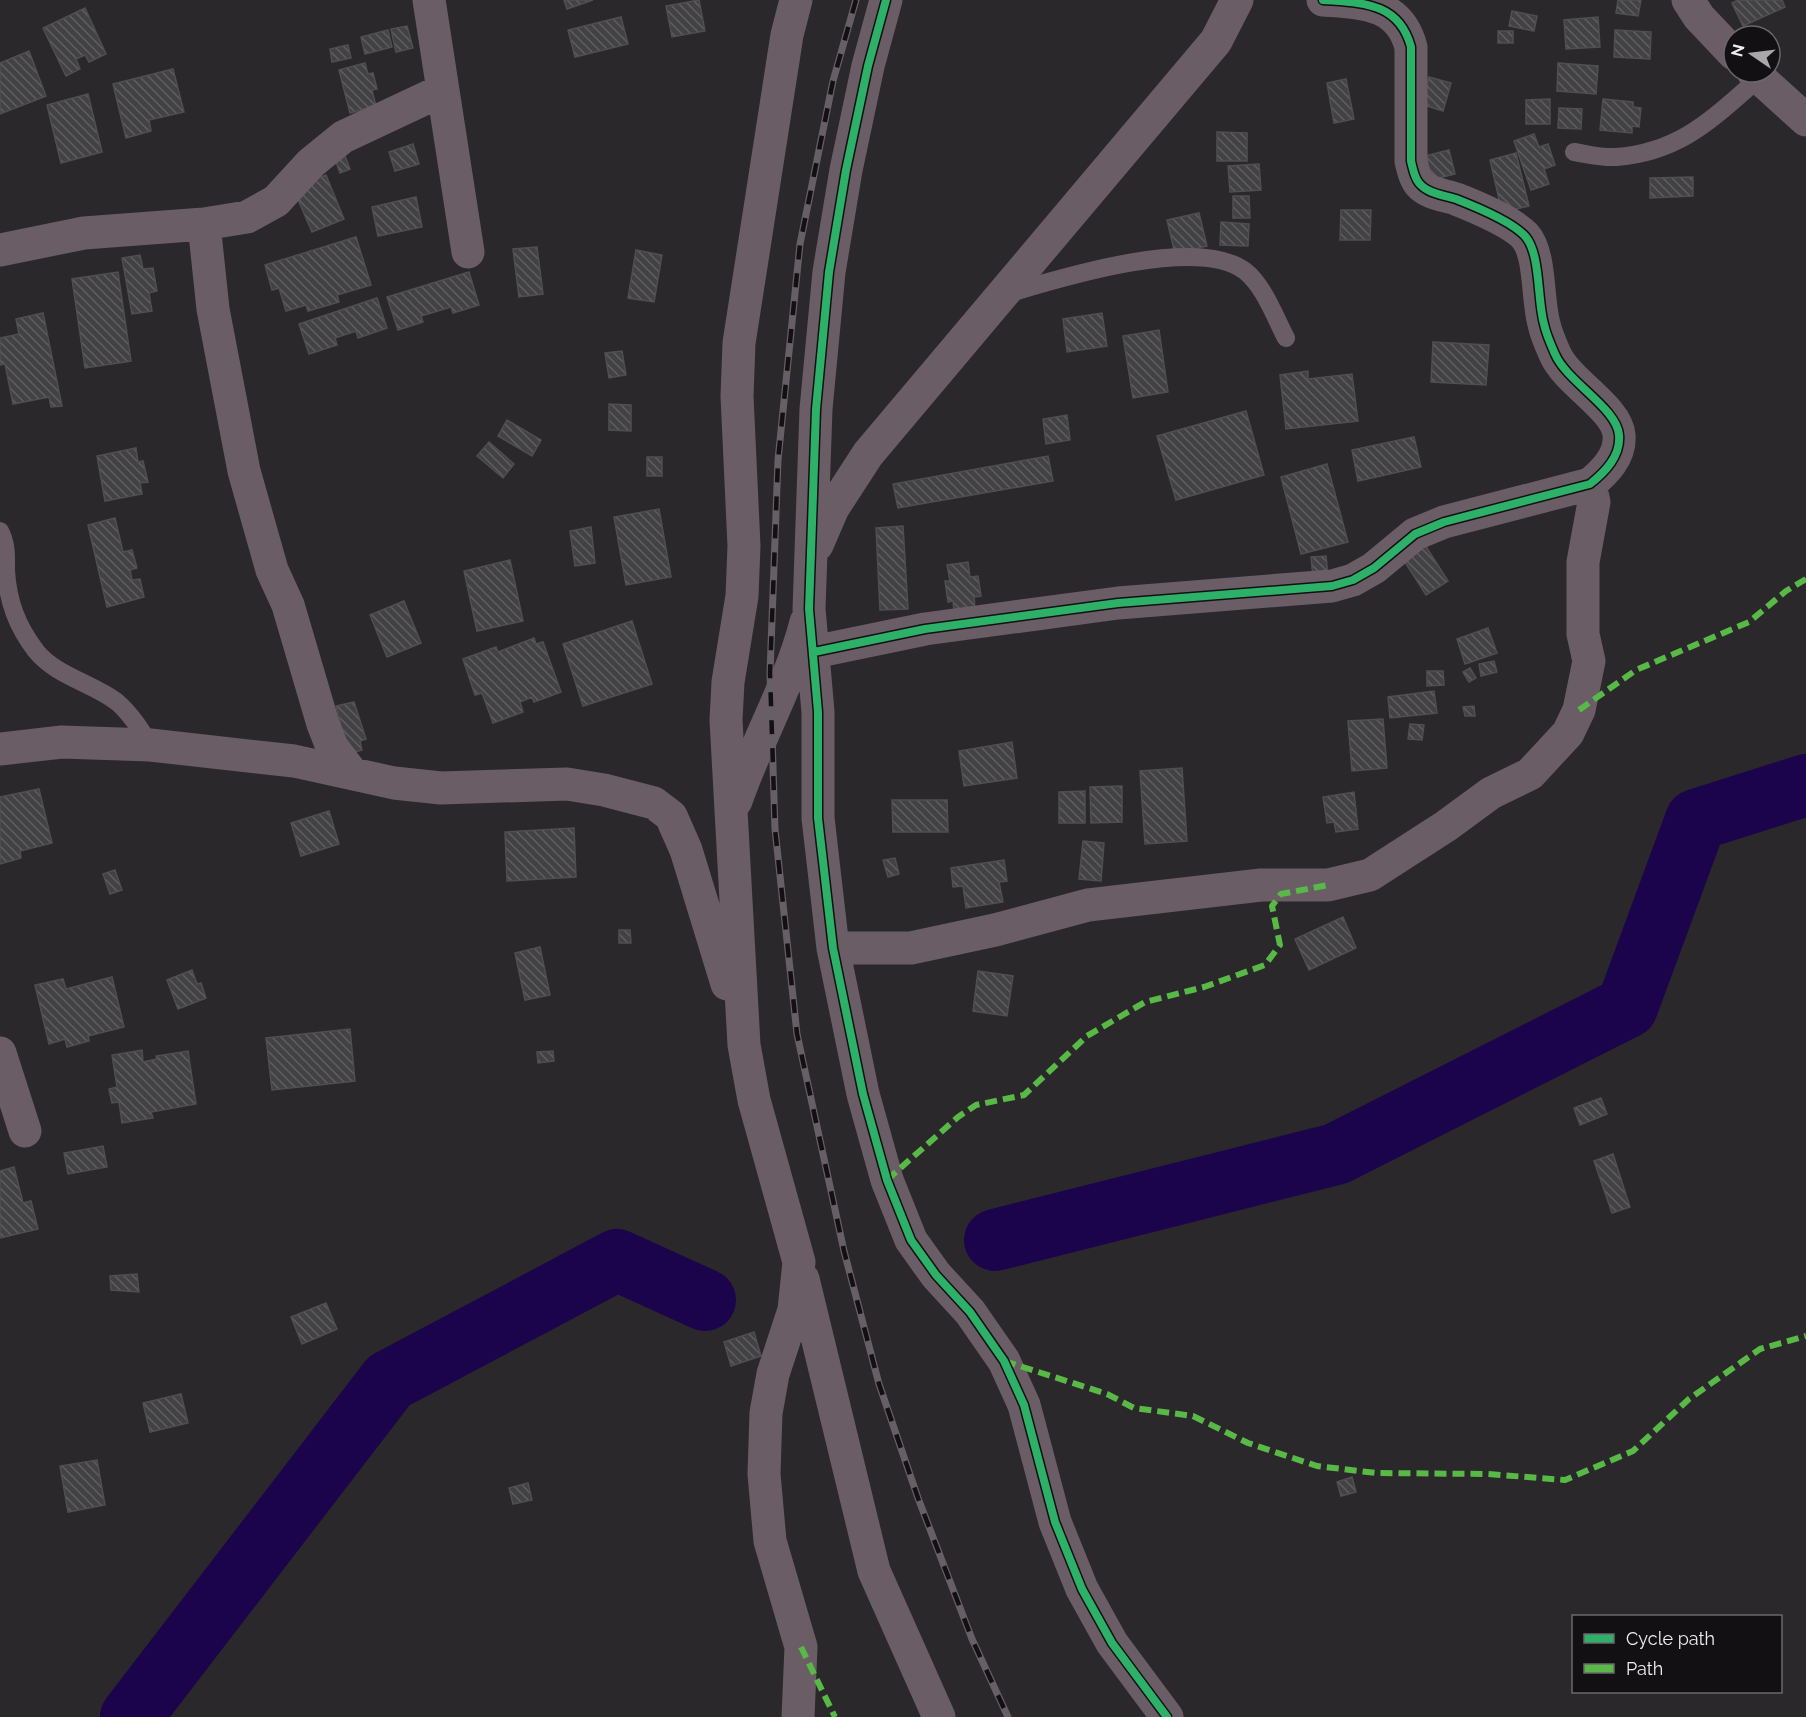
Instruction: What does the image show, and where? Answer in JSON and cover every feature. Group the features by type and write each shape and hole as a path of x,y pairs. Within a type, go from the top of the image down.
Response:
{"street":[{"path":"429,0 468,252"},
{"path":"744,1046 726,720 728,682 742,596 744,546 737,396 740,343 787,35 796,0"},
{"path":"886,0 868,66 846,170 829,272 816,408 809,609 818,712 818,818 833,948 863,1094 887,1180 911,1240 936,1275 970,1312 1004,1361 1024,1405 1055,1522 1082,1589 1102,1628 1167,1717"},
{"path":"811,559 833,508 868,454 1216,41 1237,0"},
{"path":"814,652 925,629 1118,603 1332,586 1353,580 1374,568 1415,534 1444,522 1590,484 1604,472 1616,454 1620,434 1613,417 1573,380 1556,356 1543,324 1533,252 1525,236 1419,183 1411,162 1411,47 1407,33 1397,19 1382,9 1364,3 1323,0"},
{"path":"1688,0 1699,17 1722,41"},
{"path":"1766,84 1806,120"},
{"path":"0,250 84,233 204,224 247,217 276,201 311,163 343,137 443,90"},
{"path":"204,224 213,309 244,471 272,570 288,605 323,724 332,747 351,772"},
{"path":"833,948 911,948 995,930 1088,905 1227,888 1328,885 1370,875 1446,826 1491,793 1530,774 1568,733 1579,710 1589,661 1582,634 1583,562 1594,502 1590,484"},
{"path":"731,817 750,761 799,647 809,609"},
{"path":"0,749 62,742 150,745 294,760 394,783 441,788 567,784 604,790 654,803 671,816 686,850 704,903 744,1046 754,1101 799,1262 874,1571 939,1717"},
{"path":"0,1053 25,1131"},
{"path":"798,1717 801,1647 770,1541 764,1474 766,1413 773,1374 794,1310 799,1262"}],"lane":[{"path":"1574,152 1614,158 1657,150 1699,130 1747,84"},
{"path":"1002,295 1086,271 1150,260 1203,258 1231,263 1246,272 1255,282 1286,338"},
{"path":"0,531 6,548 9,599 20,628 38,654 63,673 116,702 136,722 150,745"}],"building":[{"path":"564,0 593,0 567,9"},
{"path":"699,0 705,31 672,37 666,6"},
{"path":"1618,0 1641,0 1638,16 1616,13"},
{"path":"1738,0 1782,0 1785,7 1747,24 1742,24 1732,3"},
{"path":"85,8 106,54 89,62 85,55 76,59 80,69 66,76 43,28"},
{"path":"1512,11 1537,16 1534,31 1509,26"},
{"path":"621,17 628,44 575,57 568,30"},
{"path":"1598,17 1600,47 1566,49 1564,20"},
{"path":"407,26 413,48 396,52 391,29"},
{"path":"388,30 392,47 365,54 361,37"},
{"path":"1615,30 1651,32 1650,59 1614,57"},
{"path":"1498,31 1513,31 1513,43 1498,43"},
{"path":"348,45 351,58 332,62 330,49"},
{"path":"29,51 46,96 0,114 0,63"},
{"path":"365,63 368,74 373,73 377,89 372,90 376,106 350,113 339,70"},
{"path":"1558,63 1598,66 1596,94 1557,91"},
{"path":"173,69 184,112 149,120 151,131 126,138 113,84"},
{"path":"1429,77 1451,83 1443,111 1421,104"},
{"path":"1346,79 1354,119 1334,123 1327,83"},
{"path":"88,94 102,152 61,163 47,105"},
{"path":"1550,99 1550,124 1526,124 1526,100"},
{"path":"1603,99 1633,102 1633,107 1641,108 1639,127 1632,126 1632,133 1600,130"},
{"path":"1559,108 1582,109 1581,129 1558,128"},
{"path":"1217,132 1247,133 1247,161 1217,161"},
{"path":"1534,134 1539,147 1548,144 1555,165 1544,169 1549,184 1531,190 1514,141"},
{"path":"413,144 419,164 395,171 389,152"},
{"path":"342,148 350,169 340,173 332,151"},
{"path":"1449,150 1455,174 1427,181 1421,157"},
{"path":"1516,153 1529,206 1502,212 1490,160"},
{"path":"1259,164 1261,190 1230,192 1228,166"},
{"path":"326,175 344,219 312,232 293,188"},
{"path":"1693,177 1693,196 1650,198 1650,178"},
{"path":"1233,196 1249,196 1250,218 1233,218"},
{"path":"416,197 422,227 378,236 372,207"},
{"path":"1341,210 1371,210 1370,240 1340,240"},
{"path":"1199,213 1207,246 1175,254 1167,220"},
{"path":"1221,222 1249,224 1248,246 1220,245"},
{"path":"356,237 371,285 337,295 339,302 308,311 306,305 286,311 279,288 272,290 265,265"},
{"path":"537,247 543,294 519,297 513,249"},
{"path":"636,250 662,255 654,302 628,298"},
{"path":"140,255 143,269 153,268 157,291 149,293 152,311 132,314 122,258"},
{"path":"118,272 131,361 85,368 72,279"},
{"path":"469,272 479,305 453,313 451,307 421,316 423,322 398,330 387,297"},
{"path":"377,298 387,328 358,338 356,331 335,338 337,345 309,354 299,324"},
{"path":"43,313 62,406 51,407 49,397 13,404 5,364 0,365 0,338 19,334 16,319"},
{"path":"1102,313 1107,346 1067,352 1063,319"},
{"path":"1159,330 1168,392 1133,398 1123,336"},
{"path":"1433,342 1489,345 1486,385 1431,382"},
{"path":"622,351 626,375 609,378 605,353"},
{"path":"1308,371 1308,379 1352,374 1358,421 1286,429 1280,375"},
{"path":"609,404 631,405 631,431 609,430"},
{"path":"1246,411 1264,475 1176,500 1157,436"},
{"path":"1067,415 1070,440 1046,444 1043,419"},
{"path":"507,420 541,440 532,456 498,436"},
{"path":"1414,437 1421,467 1358,481 1352,450"},
{"path":"489,442 514,464 503,478 477,456"},
{"path":"136,448 138,462 143,461 148,482 140,483 142,494 105,501 97,456"},
{"path":"1048,456 1053,481 898,508 893,484"},
{"path":"647,457 662,457 662,476 647,476"},
{"path":"1327,464 1348,542 1301,554 1281,477"},
{"path":"659,509 671,577 626,585 614,517"},
{"path":"115,518 123,552 132,550 137,568 130,570 132,580 140,579 144,597 107,607 88,525"},
{"path":"903,526 908,609 880,610 876,528"},
{"path":"591,527 595,563 575,566 570,531"},
{"path":"1425,545 1448,581 1426,595 1403,559"},
{"path":"1326,556 1328,575 1313,577 1311,557"},
{"path":"510,560 523,621 477,631 464,571"},
{"path":"968,562 970,577 978,576 981,596 974,597 975,609 954,612 953,601 948,602 945,581 950,581 947,565"},
{"path":"404,601 421,643 387,657 370,615"},
{"path":"632,621 652,684 583,706 563,644"},
{"path":"1488,628 1497,653 1465,664 1457,639"},
{"path":"534,638 536,644 543,642 561,692 534,702 532,697 520,702 523,712 493,723 482,693 475,695 463,659 496,647 498,652"},
{"path":"1494,661 1497,672 1481,676 1479,664"},
{"path":"1470,668 1476,678 1469,682 1463,672"},
{"path":"1427,671 1443,671 1444,685 1427,686"},
{"path":"1434,691 1437,713 1390,718 1388,697"},
{"path":"354,702 366,739 360,741 362,750 348,754 336,706"},
{"path":"1474,706 1475,716 1465,716 1463,707"},
{"path":"1383,719 1387,768 1352,771 1348,721"},
{"path":"1410,724 1424,725 1422,740 1408,739"},
{"path":"1012,742 1017,778 964,786 959,751"},
{"path":"1182,768 1187,841 1145,844 1140,771"},
{"path":"1122,786 1122,822 1091,823 1090,787"},
{"path":"39,789 52,843 20,851 21,858 0,864 0,797"},
{"path":"1085,791 1085,823 1059,823 1059,792"},
{"path":"1354,792 1358,829 1336,832 1334,822 1327,823 1323,797"},
{"path":"892,800 947,800 948,832 893,832"},
{"path":"329,811 339,844 301,856 291,823"},
{"path":"574,828 576,877 507,881 505,832"},
{"path":"1083,841 1104,843 1101,881 1079,879"},
{"path":"895,858 899,874 888,877 883,860"},
{"path":"1004,860 1007,881 999,882 1003,902 966,908 963,886 953,887 951,868"},
{"path":"115,870 122,890 110,894 103,874"},
{"path":"1343,917 1356,948 1309,970 1295,939"},
{"path":"619,930 630,930 631,943 619,943"},
{"path":"540,947 550,995 525,1000 515,953"},
{"path":"192,970 197,984 201,983 206,998 178,1009 167,980"},
{"path":"978,971 1013,976 1007,1016 973,1011"},
{"path":"112,977 124,1027 88,1036 89,1041 67,1047 65,1039 49,1044 35,985 63,979 66,989"},
{"path":"350,1029 355,1081 272,1090 266,1038"},
{"path":"142,1050 143,1062 157,1059 156,1056 188,1051 196,1104 151,1112 153,1118 122,1123 119,1102 112,1103 109,1089 117,1087 112,1055"},
{"path":"553,1051 554,1061 538,1063 537,1052"},
{"path":"1601,1098 1607,1114 1580,1125 1574,1108"},
{"path":"103,1146 107,1167 68,1174 64,1153"},
{"path":"1613,1154 1630,1207 1612,1213 1594,1161"},
{"path":"14,1167 23,1203 31,1201 38,1229 0,1238 0,1171"},
{"path":"137,1274 139,1292 111,1290 110,1276"},
{"path":"326,1303 337,1329 302,1344 291,1317"},
{"path":"754,1332 761,1356 731,1366 724,1342"},
{"path":"181,1394 188,1423 150,1432 143,1403"},
{"path":"97,1460 105,1505 68,1512 60,1466"},
{"path":"1352,1477 1356,1492 1341,1496 1337,1482"},
{"path":"528,1483 532,1500 513,1504 509,1488"}],"waterway":[{"path":"995,1240 1336,1154 1627,1007 1696,820 1806,785"},
{"path":"131,1717 389,1381 617,1260 705,1300"}],"railway":[{"path":"856,0 833,81 800,244 778,460 770,673 775,829 797,1034 844,1251 879,1384 918,1498 972,1639 1008,1717"}],"marked path":[{"path":"1579,710 1636,670 1749,622 1786,591 1806,579"},
{"path":"887,1180 958,1117 976,1105 1024,1095 1087,1036 1145,1002 1204,987 1265,965 1280,945 1272,906 1281,894 1328,885"},
{"path":"1004,1361 1107,1394 1134,1408 1193,1416 1248,1443 1317,1466 1376,1473 1488,1474 1565,1480 1633,1451 1689,1399 1760,1349 1806,1336"},
{"path":"801,1647 835,1717"}],"cycle path":[{"path":"886,0 868,66 846,170 829,272 816,409 809,609 818,712 818,818 833,948 863,1094 887,1180 911,1240 936,1275 970,1312 1004,1361 1024,1405 1055,1522 1082,1589 1112,1643 1167,1717"},
{"path":"814,652 925,629 1118,603 1332,586 1353,580 1374,568 1415,534 1444,522 1590,484 1606,469 1615,457 1619,443 1616,425 1601,405 1570,375 1555,354 1542,314 1534,254 1525,236 1511,225 1482,210 1427,190 1416,178 1411,161 1411,47 1405,32 1398,21 1377,8 1352,2 1323,0"}]}
